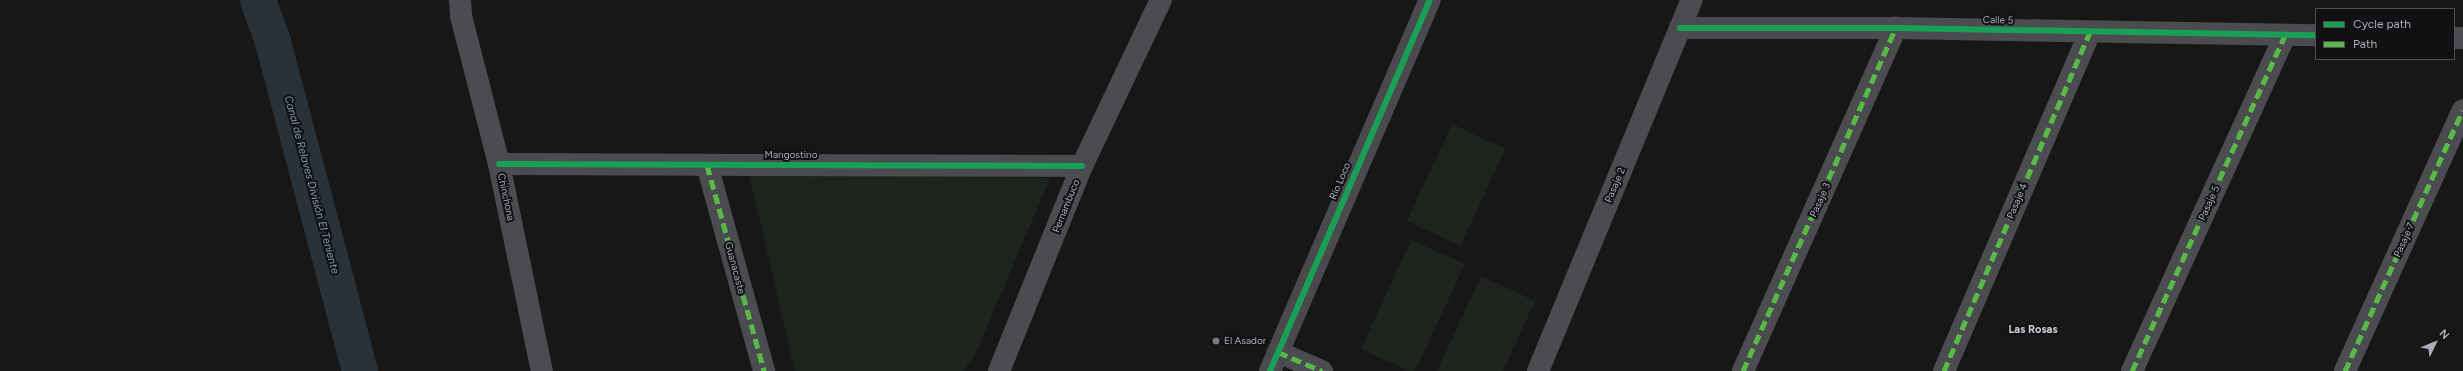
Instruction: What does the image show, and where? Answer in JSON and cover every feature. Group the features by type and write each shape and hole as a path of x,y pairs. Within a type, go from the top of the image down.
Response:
{"street":[{"name":"Chinchona","path":"460,0 461,16 499,164 542,371"},
{"name":"Pernambuco","path":"999,371 1082,166 1161,0"},
{"name":"Río Loco","path":"1274,361 1430,0"},
{"name":"Pasaje 2","path":"1538,371 1692,0"},
{"name":"Calle 5","path":"1680,28 1896,28 2315,35"},
{"name":"Pasaje 3","path":"1743,371 1896,28"},
{"name":"Pasaje 4","path":"1944,371 2090,32"},
{"name":"Pasaje 5","path":"2132,371 2285,35"},
{"name":"Pasaje 7","path":"2345,371 2463,110"},
{"name":"Mangostino","path":"499,164 1082,166"},
{"name":"Guanacaste","path":"707,165 764,371"},
{"path":"1274,361 1322,371"}],"shaded area":[{"path":"1452,124 1505,149 1460,246 1407,221"},
{"path":"749,174 1050,178 976,353 963,371 795,371"},
{"path":"1411,240 1465,264 1415,371 1409,371 1361,349"},
{"path":"1481,276 1535,301 1503,371 1437,371"}],"waterway":[{"name":"Canal de Relaves División El Teniente","path":"258,0 273,42 360,371"}],"marked path":[{"path":"1743,371 1896,28"},
{"path":"1944,371 2090,32"},
{"path":"2132,371 2285,35"},
{"path":"2345,371 2463,110"},
{"path":"707,165 764,371"},
{"path":"1278,352 1322,371"}],"cycle path":[{"path":"1270,371 1430,0"},
{"path":"1680,28 1896,28 2315,35"},
{"path":"499,164 1082,166"}],"place":[{"name":"El Asador","path":"1216,341"}],"district":[{"name":"Las Rosas","path":"2033,330"}]}
